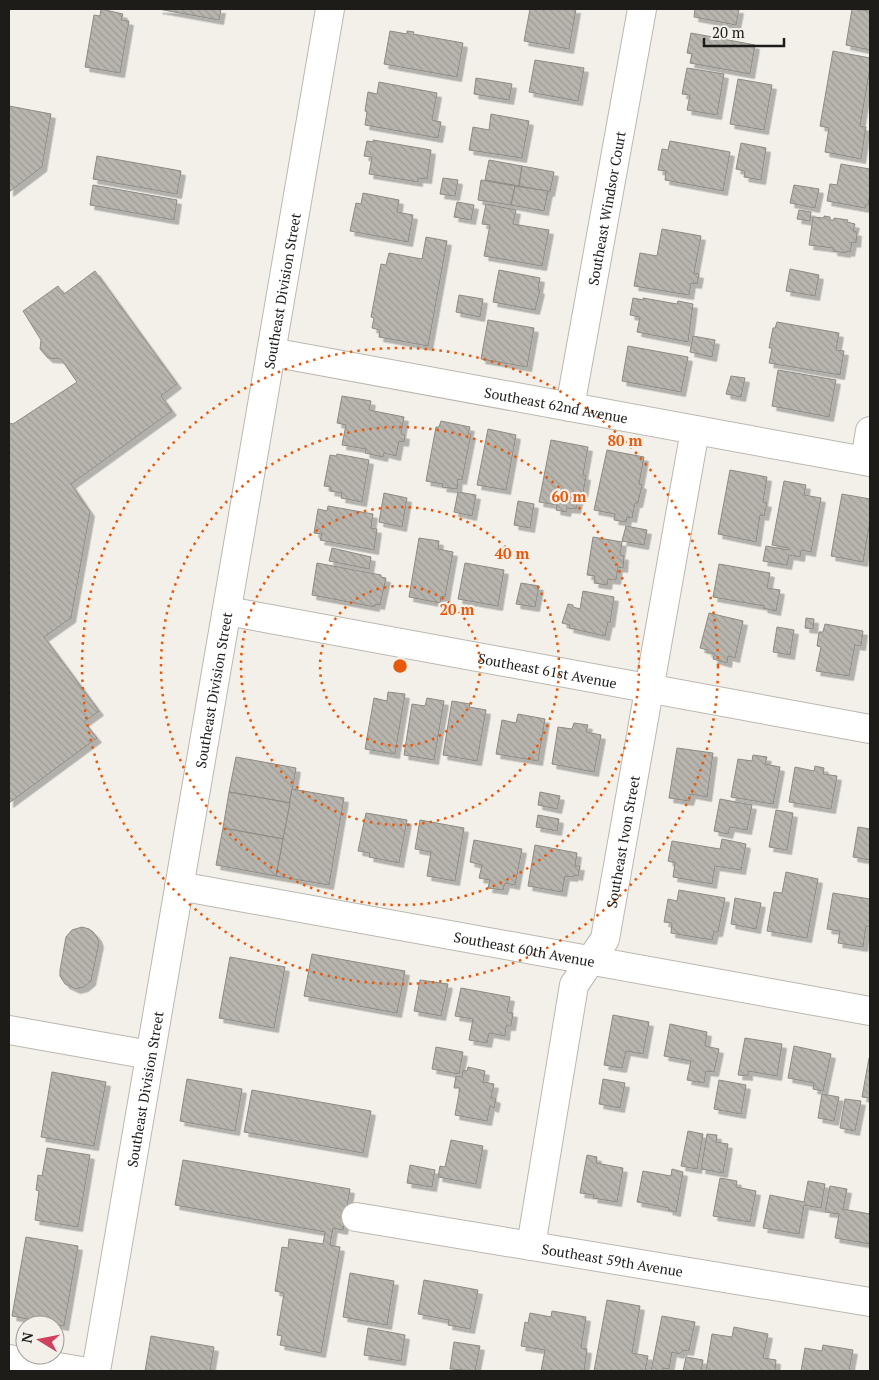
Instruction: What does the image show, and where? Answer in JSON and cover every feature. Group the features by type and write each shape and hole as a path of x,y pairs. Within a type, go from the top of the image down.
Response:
{"street":[{"name":"Southeast Division Street","path":"96,1371 330,9"},
{"name":"Southeast Windsor Court","path":"570,407 642,9"},
{"name":"Southeast 62nd Avenue","path":"271,352 867,461"},
{"name":"Southeast Ivon Street","path":"530,1246 574,985 605,939 695,430"},
{"path":"867,461 870,430"},
{"name":"Southeast 61st Avenue","path":"227,611 649,690 870,729"},
{"name":"Southeast 60th Avenue","path":"179,886 870,1011"},
{"path":"9,1030 150,1055"},
{"name":"Southeast 59th Avenue","path":"356,1217 870,1302"},
{"path":"9,1359 82,1371"}],"building":[{"path":"101,9 123,14 121,20 129,21 120,73 85,67 94,15 100,16"},
{"path":"158,9 221,9 219,20"},
{"path":"530,9 576,9 569,49 524,41"},
{"path":"695,9 739,9 736,25 694,17"},
{"path":"852,9 870,11 870,50 846,45"},
{"path":"390,31 407,34 407,31 414,32 413,34 463,43 457,77 384,64"},
{"path":"691,33 755,45 750,74 690,63 692,54 687,53"},
{"path":"833,51 870,58 860,126 866,127 861,159 825,152 829,128 820,126"},
{"path":"535,60 584,68 578,101 529,92"},
{"path":"687,68 724,74 717,115 687,110 690,95 682,94"},
{"path":"476,78 512,84 509,100 474,94"},
{"path":"738,79 772,85 764,130 730,124"},
{"path":"379,82 437,93 432,120 441,122 438,138 365,125 368,92 377,94"},
{"path":"9,106 51,114 42,167 9,192"},
{"path":"491,114 529,121 522,158 469,150 473,127 489,130"},
{"path":"373,140 431,150 427,179 418,178 418,182 369,174 372,157 364,156 367,141 374,142"},
{"path":"670,141 730,152 723,191 665,180 666,171 658,170 662,149 668,150"},
{"path":"741,143 766,148 761,180 744,177 745,171 736,169"},
{"path":"97,156 181,171 177,194 93,179"},
{"path":"489,160 522,166 519,186 485,180"},
{"path":"841,164 870,169 870,195 868,205 865,208 827,201 830,184 837,185"},
{"path":"522,166 554,172 550,192 519,186"},
{"path":"443,178 458,180 455,196 440,194"},
{"path":"481,180 515,186 511,205 478,200"},
{"path":"93,185 177,200 174,220 90,205"},
{"path":"794,185 819,189 815,208 790,203"},
{"path":"515,186 548,191 544,211 511,205"},
{"path":"363,193 399,200 397,212 413,215 408,242 350,231 356,203 361,204"},
{"path":"457,202 474,205 471,220 454,217"},
{"path":"486,204 516,210 513,224 549,230 542,266 484,256 490,225 482,224"},
{"path":"799,210 811,212 810,221 797,219"},
{"path":"824,216 830,217 830,220 834,220 834,218 848,220 847,222 855,224 853,231 857,232 856,243 852,242 850,252 833,251 833,248 809,245 813,217 824,218"},
{"path":"662,229 701,236 694,273 699,274 697,284 691,283 689,295 634,286 640,253 657,256"},
{"path":"426,237 447,241 428,346 379,337 380,330 372,328 374,318 371,317 381,264 386,265 389,253 422,259"},
{"path":"790,269 819,275 815,296 786,291"},
{"path":"499,270 540,278 538,289 540,290 535,310 493,302"},
{"path":"95,271 177,384 161,396 172,411 71,484 90,512 71,618 44,637 99,711 84,722 97,738 9,803 9,423 13,424 77,382 61,359 48,358 40,349 41,340 23,311 58,286 64,294"},
{"path":"459,295 483,299 480,317 456,312"},
{"path":"633,298 677,304 678,301 693,304 688,342 637,332 640,317 630,315"},
{"path":"488,320 534,328 527,367 481,359"},
{"path":"777,322 839,333 836,350 844,351 840,375 769,363 772,348 769,348 773,328 775,328"},
{"path":"693,336 715,340 712,357 690,352"},
{"path":"628,346 688,357 681,392 622,381"},
{"path":"778,370 836,380 829,417 772,406"},
{"path":"731,376 745,378 741,397 726,394"},
{"path":"342,396 371,401 369,410 404,417 401,434 405,435 404,442 399,441 396,456 384,453 383,457 365,453 366,449 342,445 346,425 337,423"},
{"path":"441,421 470,427 468,434 471,434 462,480 458,479 457,489 442,487 443,484 426,481 436,427 439,427"},
{"path":"488,429 516,435 506,490 477,485"},
{"path":"551,440 588,447 583,475 586,476 583,493 580,492 576,509 567,508 566,512 556,510 557,505 539,502"},
{"path":"607,450 644,457 639,484 642,485 638,503 635,503 632,518 627,517 626,522 614,520 615,514 594,510"},
{"path":"337,454 369,460 362,502 341,498 342,493 330,491 331,487 324,486 330,455 336,456"},
{"path":"730,470 767,477 763,502 767,503 764,516 760,515 756,542 718,534"},
{"path":"784,481 806,485 804,495 821,498 811,552 801,550 800,557 789,555 787,565 763,561 766,546 789,550 789,548 772,545"},
{"path":"458,492 476,495 472,516 454,512"},
{"path":"384,493 407,498 402,527 379,522"},
{"path":"842,494 870,499 870,521 863,562 831,556"},
{"path":"518,501 534,504 530,528 514,525"},
{"path":"328,506 373,514 371,528 377,529 374,550 320,540 322,534 314,533 318,509 327,511"},
{"path":"626,526 647,530 644,545 622,541"},
{"path":"593,537 622,542 620,555 624,556 623,568 618,567 616,580 608,579 607,585 594,583 595,576 587,575"},
{"path":"419,538 439,541 438,549 453,552 445,597 441,596 440,603 409,597"},
{"path":"332,548 371,557 369,569 329,561"},
{"path":"317,563 381,575 381,577 386,578 380,605 375,604 375,607 312,595"},
{"path":"465,563 504,570 498,606 458,599"},
{"path":"719,564 770,573 767,588 780,590 776,611 763,608 764,606 713,597"},
{"path":"521,583 539,586 535,607 516,604"},
{"path":"583,591 614,597 610,623 608,622 605,636 569,628 570,625 562,623 568,604 580,609"},
{"path":"709,613 743,621 735,658 728,656 727,663 713,659 715,654 700,648"},
{"path":"806,618 814,619 813,629 805,628"},
{"path":"825,624 863,631 861,646 855,645 849,676 816,671 821,647 817,646 819,632 823,632"},
{"path":"777,627 794,630 790,655 773,652"},
{"path":"388,692 405,694 395,754 365,749 374,698 387,701"},
{"path":"427,698 444,701 434,760 404,755 412,704 425,706"},
{"path":"452,701 470,704 469,707 486,710 477,761 443,755"},
{"path":"518,714 545,719 538,761 496,754 502,720 516,723"},
{"path":"574,723 588,725 586,732 601,735 594,772 552,764 558,727 572,729"},
{"path":"677,748 713,753 707,797 691,794 689,801 669,798"},
{"path":"753,755 767,757 765,764 780,767 773,804 731,797 738,759 752,761"},
{"path":"236,757 296,768 290,803 229,792"},
{"path":"815,766 824,768 823,774 837,776 831,809 789,802 795,767 814,771"},
{"path":"292,789 344,798 329,885 276,876"},
{"path":"229,792 290,803 283,839 223,828"},
{"path":"540,792 560,796 557,809 538,805"},
{"path":"720,799 752,805 747,830 730,827 728,834 714,831"},
{"path":"776,810 793,813 787,850 769,847"},
{"path":"366,813 407,820 399,863 369,857 370,853 358,851"},
{"path":"538,815 559,819 557,831 536,827"},
{"path":"420,820 464,828 455,881 427,876 431,852 415,849"},
{"path":"858,827 870,829 870,860 853,857"},
{"path":"223,828 283,839 276,876 216,865"},
{"path":"722,839 746,844 741,870 715,866 712,884 673,877 675,863 668,861 672,841 720,849"},
{"path":"474,840 522,849 515,885 505,883 503,890 488,888 490,880 479,878 482,865 470,862"},
{"path":"535,845 577,853 575,866 580,866 578,876 565,876 562,892 528,886"},
{"path":"786,872 818,879 807,938 767,931 774,892 782,893"},
{"path":"679,890 725,898 718,932 714,932 712,940 671,933 672,923 664,922 668,899 677,901"},
{"path":"833,893 870,899 870,927 866,926 863,947 838,943 840,931 827,929"},
{"path":"735,898 761,903 756,929 731,924"},
{"path":"82,927 93,932 99,943 91,981 84,987 76,989 65,984 60,976 60,970 66,937 72,930"},
{"path":"312,954 405,971 397,1013 304,996"},
{"path":"230,957 285,967 274,1028 219,1018"},
{"path":"420,980 448,984 441,1016 414,1011"},
{"path":"461,988 510,997 507,1012 513,1013 511,1026 506,1026 505,1036 489,1033 487,1043 469,1040 473,1019 455,1016"},
{"path":"613,1015 649,1022 643,1054 626,1051 622,1068 604,1065"},
{"path":"670,1024 707,1032 705,1046 719,1049 714,1072 706,1071 704,1083 687,1080 691,1061 664,1056"},
{"path":"745,1038 782,1044 777,1076 748,1071 748,1076 738,1075"},
{"path":"794,1046 831,1054 823,1091 813,1089 814,1083 788,1078"},
{"path":"436,1047 463,1052 459,1074 432,1069"},
{"path":"870,1058 870,1098 862,1097"},
{"path":"468,1067 485,1071 483,1082 494,1084 491,1097 496,1099 494,1108 490,1106 487,1121 455,1115 460,1088 454,1088 456,1076 462,1077 463,1070 467,1071"},
{"path":"52,1072 106,1082 94,1146 41,1137"},
{"path":"187,1079 242,1089 235,1131 180,1121"},
{"path":"603,1079 625,1083 620,1108 599,1104"},
{"path":"719,1080 746,1085 741,1114 714,1109"},
{"path":"252,1090 371,1111 363,1153 244,1132"},
{"path":"822,1094 839,1097 834,1121 818,1118"},
{"path":"845,1099 861,1101 855,1131 840,1128"},
{"path":"688,1131 703,1134 697,1169 681,1166"},
{"path":"707,1134 717,1135 716,1142 728,1144 723,1173 701,1169"},
{"path":"451,1140 483,1146 476,1184 438,1177 440,1166 445,1167"},
{"path":"47,1148 90,1155 78,1227 35,1220 39,1191 36,1190 38,1175 42,1176"},
{"path":"587,1155 597,1157 596,1163 623,1168 617,1202 593,1198 594,1195 580,1193"},
{"path":"183,1160 350,1189 343,1230 333,1228 330,1245 340,1247 321,1353 280,1345 282,1336 277,1335 284,1293 275,1291 282,1247 288,1248 289,1239 323,1244 325,1232 175,1205"},
{"path":"410,1165 435,1170 432,1187 407,1183"},
{"path":"672,1169 683,1172 676,1212 668,1210 669,1208 637,1202 643,1171 671,1176"},
{"path":"720,1178 737,1181 736,1187 756,1191 750,1222 713,1216"},
{"path":"808,1181 825,1184 821,1208 804,1205 799,1234 763,1228 770,1195 804,1202"},
{"path":"830,1186 847,1189 843,1209 870,1214 870,1244 835,1238 839,1214 825,1212"},
{"path":"26,1237 78,1246 65,1320 65,1315 12,1316"},
{"path":"350,1273 394,1281 387,1325 343,1317"},
{"path":"424,1280 478,1290 470,1329 448,1325 449,1320 418,1314"},
{"path":"607,1300 640,1306 632,1353 648,1356 645,1371 594,1371"},
{"path":"552,1311 586,1317 581,1348 587,1349 584,1371 541,1371 545,1350 521,1346 525,1322 528,1323 530,1313 551,1317"},
{"path":"662,1316 695,1322 689,1351 684,1350 679,1354 672,1352 669,1369 663,1368 663,1371 651,1371"},
{"path":"734,1327 768,1334 763,1358 776,1360 775,1371 706,1371 712,1334 732,1337"},
{"path":"368,1328 405,1335 401,1361 364,1355"},
{"path":"151,1336 214,1347 210,1371 145,1371"},
{"path":"454,1342 480,1346 475,1371 450,1369"},
{"path":"823,1345 853,1350 849,1371 801,1371 805,1348 822,1351"},
{"path":"686,1357 703,1360 701,1371 683,1371"}]}
